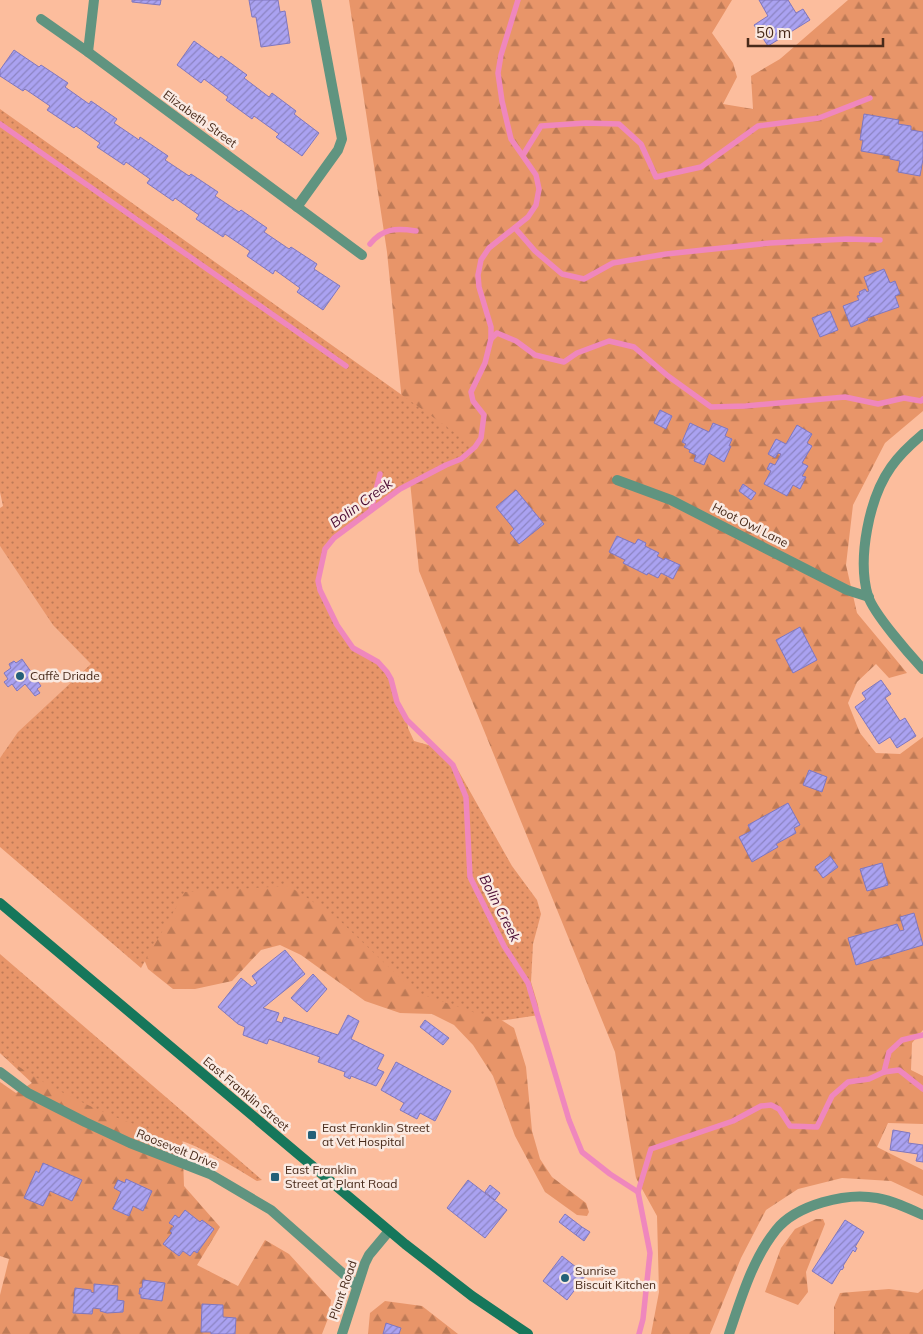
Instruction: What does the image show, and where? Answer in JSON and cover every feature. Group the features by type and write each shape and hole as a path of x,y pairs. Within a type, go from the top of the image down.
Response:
{"main road":[{"name":"East Franklin Street","path":"0,903 390,1231 472,1296 528,1334"}],"street":[{"path":"88,52 94,0"},
{"path":"297,207 338,150 342,139 316,0"},
{"name":"Elizabeth Street","path":"41,19 362,255"},
{"path":"923,434 908,446 890,468 877,496 868,524 864,576 868,597 875,610 923,669"},
{"name":"Hoot Owl Lane","path":"618,480 671,500 847,590 868,597"},
{"name":"Roosevelt Drive","path":"0,1072 28,1093 77,1118 130,1143 210,1174 271,1210 357,1286"},
{"path":"729,1334 758,1259 776,1229 802,1209 856,1196 875,1197 894,1202 923,1214"},
{"name":"Plant Road","path":"342,1334 369,1255 390,1231"}],"shaded area":[{"path":"0,546 92,664 0,758"}],"green space":[{"path":"349,0 732,0 712,33 733,63 737,77 723,104 753,109 751,76 780,59 848,0 923,0 923,411 885,443 853,505 846,565 857,613 907,673 889,678 876,664 857,682 848,703 860,733 876,753 900,754 923,737 923,1030 912,1043 911,1070 923,1076 923,1124 888,1123 877,1147 923,1170 923,1196 891,1181 842,1178 798,1189 766,1210 741,1258 710,1334 651,1334 659,1292 657,1216 636,1178 615,1052 419,571 387,252"},
{"path":"0,109 475,447 461,459 400,489 334,538 325,549 318,581 320,590 337,625 353,648 378,662 387,672 391,679 397,702 407,720 408,728 414,741 439,748 454,763 512,866 537,900 541,914 533,944 531,982 539,1015 499,1021 415,992 336,917 289,886 185,892 141,968 0,847 0,758 18,732 91,664 53,625 0,546 0,508 3,506 0,492"},
{"path":"285,872 514,1028 526,1067 532,1131 540,1159 552,1177 586,1203 589,1212 587,1216 577,1215 545,1192 515,1136 493,1076 473,1045 454,1025 432,1014 400,1013 365,1001 301,955 280,945 261,950 232,981 195,989 173,989 148,969 136,940 172,879"},
{"path":"0,954 262,1180 257,1181 197,1147 128,1122 79,1101 45,1083 0,1053"},
{"path":"0,1053 182,1127 184,1186 220,1227 197,1265 238,1286 265,1240 289,1254 331,1300 329,1316 322,1334 0,1334 0,1295 9,1259 0,1256 0,1082 16,1093 32,1083"},
{"path":"816,1219 823,1219 825,1224 806,1272 808,1292 798,1305 765,1292 781,1248 795,1229"},
{"path":"889,1289 918,1293 923,1289 923,1334 834,1334 834,1307 840,1293"},
{"path":"385,1301 422,1306 458,1334 368,1334 370,1313"}],"building":[{"path":"132,0 161,0 160,5 132,2"},
{"path":"249,0 278,0 280,12 285,11 290,43 261,47 256,17 252,17"},
{"path":"759,0 788,0 796,13 803,9 810,20 768,46 754,25 768,16"},
{"path":"194,41 219,59 221,56 247,75 244,78 269,97 272,93 296,111 294,114 319,133 302,156 276,137 279,134 254,116 252,119 226,100 228,97 204,79 201,83 177,65"},
{"path":"14,50 68,83 65,87 89,104 91,101 117,119 114,123 139,140 140,137 168,156 165,160 218,192 215,196 239,212 241,210 267,228 264,232 289,249 291,247 317,264 314,269 340,286 323,310 297,292 300,288 275,270 273,274 247,256 250,251 225,234 223,237 196,219 199,215 175,198 173,201 147,183 150,179 126,162 124,165 97,147 100,143 76,126 74,128 47,110 50,106 25,89 23,91 0,76 0,70"},
{"path":"864,114 899,120 898,124 911,126 911,130 923,132 923,159 920,176 898,172 900,161 890,159 890,156 861,151 863,140 860,140"},
{"path":"884,269 890,283 895,281 900,294 895,296 899,307 867,318 868,320 851,327 843,306 859,300 857,296 860,295 859,292 865,289 867,292 869,291 864,277"},
{"path":"830,311 838,330 820,337 812,318"},
{"path":"660,410 672,416 666,429 654,423"},
{"path":"690,423 709,432 713,423 728,429 725,436 732,439 724,462 709,453 704,465 694,461 696,455 689,452 690,450 684,447 686,444 682,442"},
{"path":"797,425 812,434 807,443 812,446 802,463 808,466 802,476 806,477 800,489 793,485 787,496 764,484 771,471 767,469 770,463 775,465 781,454 778,453 775,458 768,454 776,439 786,444"},
{"path":"743,484 756,493 751,500 739,491"},
{"path":"516,490 544,524 519,544 510,533 514,529 496,507"},
{"path":"617,536 635,544 638,539 646,543 645,546 659,553 657,556 680,565 673,579 661,573 658,578 648,573 647,575 623,563 625,560 609,552"},
{"path":"800,627 817,660 793,673 776,640"},
{"name":"Caffè Driade","path":"22,659 41,686 37,689 40,693 35,696 25,684 17,691 12,684 8,687 4,682 8,679 4,673 11,668 9,664 14,661 16,663"},
{"path":"881,680 891,694 885,698 900,721 905,718 916,736 897,748 890,737 879,744 855,707 866,699 862,693"},
{"path":"809,770 827,777 822,792 803,785"},
{"path":"788,803 800,825 794,828 796,833 776,844 778,847 752,862 739,837 751,831 748,825"},
{"path":"830,856 838,867 823,878 815,867"},
{"path":"882,863 888,885 867,891 860,869"},
{"path":"914,913 923,945 856,965 848,938 897,924 900,931 904,930 900,917"},
{"path":"285,950 305,974 263,1008 279,1013 276,1021 282,1023 284,1017 338,1035 348,1015 359,1021 351,1039 384,1055 377,1069 384,1072 376,1086 351,1076 350,1079 344,1076 345,1072 318,1062 320,1057 269,1039 267,1044 243,1035 245,1027 238,1024 218,1007 241,978 252,987 257,983 252,976"},
{"path":"313,974 327,989 307,1012 291,998"},
{"path":"425,1020 449,1038 443,1045 420,1027"},
{"path":"396,1062 451,1091 435,1121 420,1113 417,1119 400,1110 404,1103 381,1090"},
{"path":"893,1130 910,1133 908,1143 923,1145 923,1162 916,1161 918,1154 890,1150"},
{"path":"43,1163 82,1180 72,1201 50,1191 43,1206 24,1198 36,1171 39,1173"},
{"path":"126,1179 152,1191 143,1211 133,1206 129,1216 113,1209 121,1192 114,1188 118,1180 125,1183"},
{"path":"468,1180 507,1210 485,1238 447,1208"},
{"path":"490,1185 500,1193 495,1200 485,1192"},
{"path":"185,1210 200,1222 202,1220 214,1229 197,1253 194,1251 190,1256 183,1251 179,1256 163,1244 172,1233 170,1231 174,1226 169,1223 175,1215 179,1218"},
{"path":"565,1214 582,1227 576,1235 559,1222"},
{"path":"845,1220 864,1232 855,1247 857,1248 855,1252 853,1250 832,1284 812,1271"},
{"path":"582,1227 590,1232 584,1241 576,1235"},
{"name":"Sunrise Biscuit Kitchen","path":"562,1256 586,1275 567,1300 543,1281"},
{"path":"143,1280 165,1283 162,1301 141,1298 141,1294 139,1294"},
{"path":"94,1284 118,1286 117,1300 124,1301 123,1312 107,1313 100,1311 101,1309 93,1308 92,1314 73,1313 75,1288 91,1290 94,1293"},
{"path":"202,1304 223,1305 223,1317 236,1318 235,1334 201,1332"},
{"path":"386,1323 401,1328 399,1334 383,1334"}],"waterway":[{"name":"Bolin Creek","path":"518,0 501,55 498,73 511,139 536,175 539,189 536,205 528,217 489,248 481,260 478,275 479,287 491,327 491,339 485,363 471,392 473,401 484,415 481,438 475,447 461,459 400,489 334,538 325,549 318,581 320,590 337,625 353,648 378,662 387,672 391,679 397,702 407,720 453,765 466,797 470,877 504,946 528,983 569,1120 582,1152 610,1174 638,1192 650,1253 643,1319 639,1334"},
{"path":"523,155 541,126 586,123 619,124 641,144 656,177 701,167 758,126 819,118 870,98"},
{"path":"0,124 346,366"},
{"path":"515,228 535,251 562,274 584,279 613,263 666,254 770,243 847,239 880,240"},
{"path":"370,244 380,235 390,230 416,231"},
{"path":"491,339 497,333 516,341 535,355 564,362 577,353 609,341 634,347 668,376 711,407 746,406 845,397 878,404 904,398 921,401 923,399"},
{"path":"371,510 380,474"},
{"path":"884,1072 889,1052 902,1040 923,1035"},
{"path":"638,1192 651,1149 733,1121 761,1106 771,1105 779,1109 790,1126 817,1127 832,1096 848,1082 869,1079 884,1072 899,1070 923,1089"}],"place":[{"name":"Caffè Driade","path":"20,676"},
{"name":"East Franklin Street at Vet Hospital","path":"312,1135"},
{"name":"East Franklin Street at Plant Road","path":"275,1177"},
{"name":"Sunrise Biscuit Kitchen","path":"565,1278"}]}
